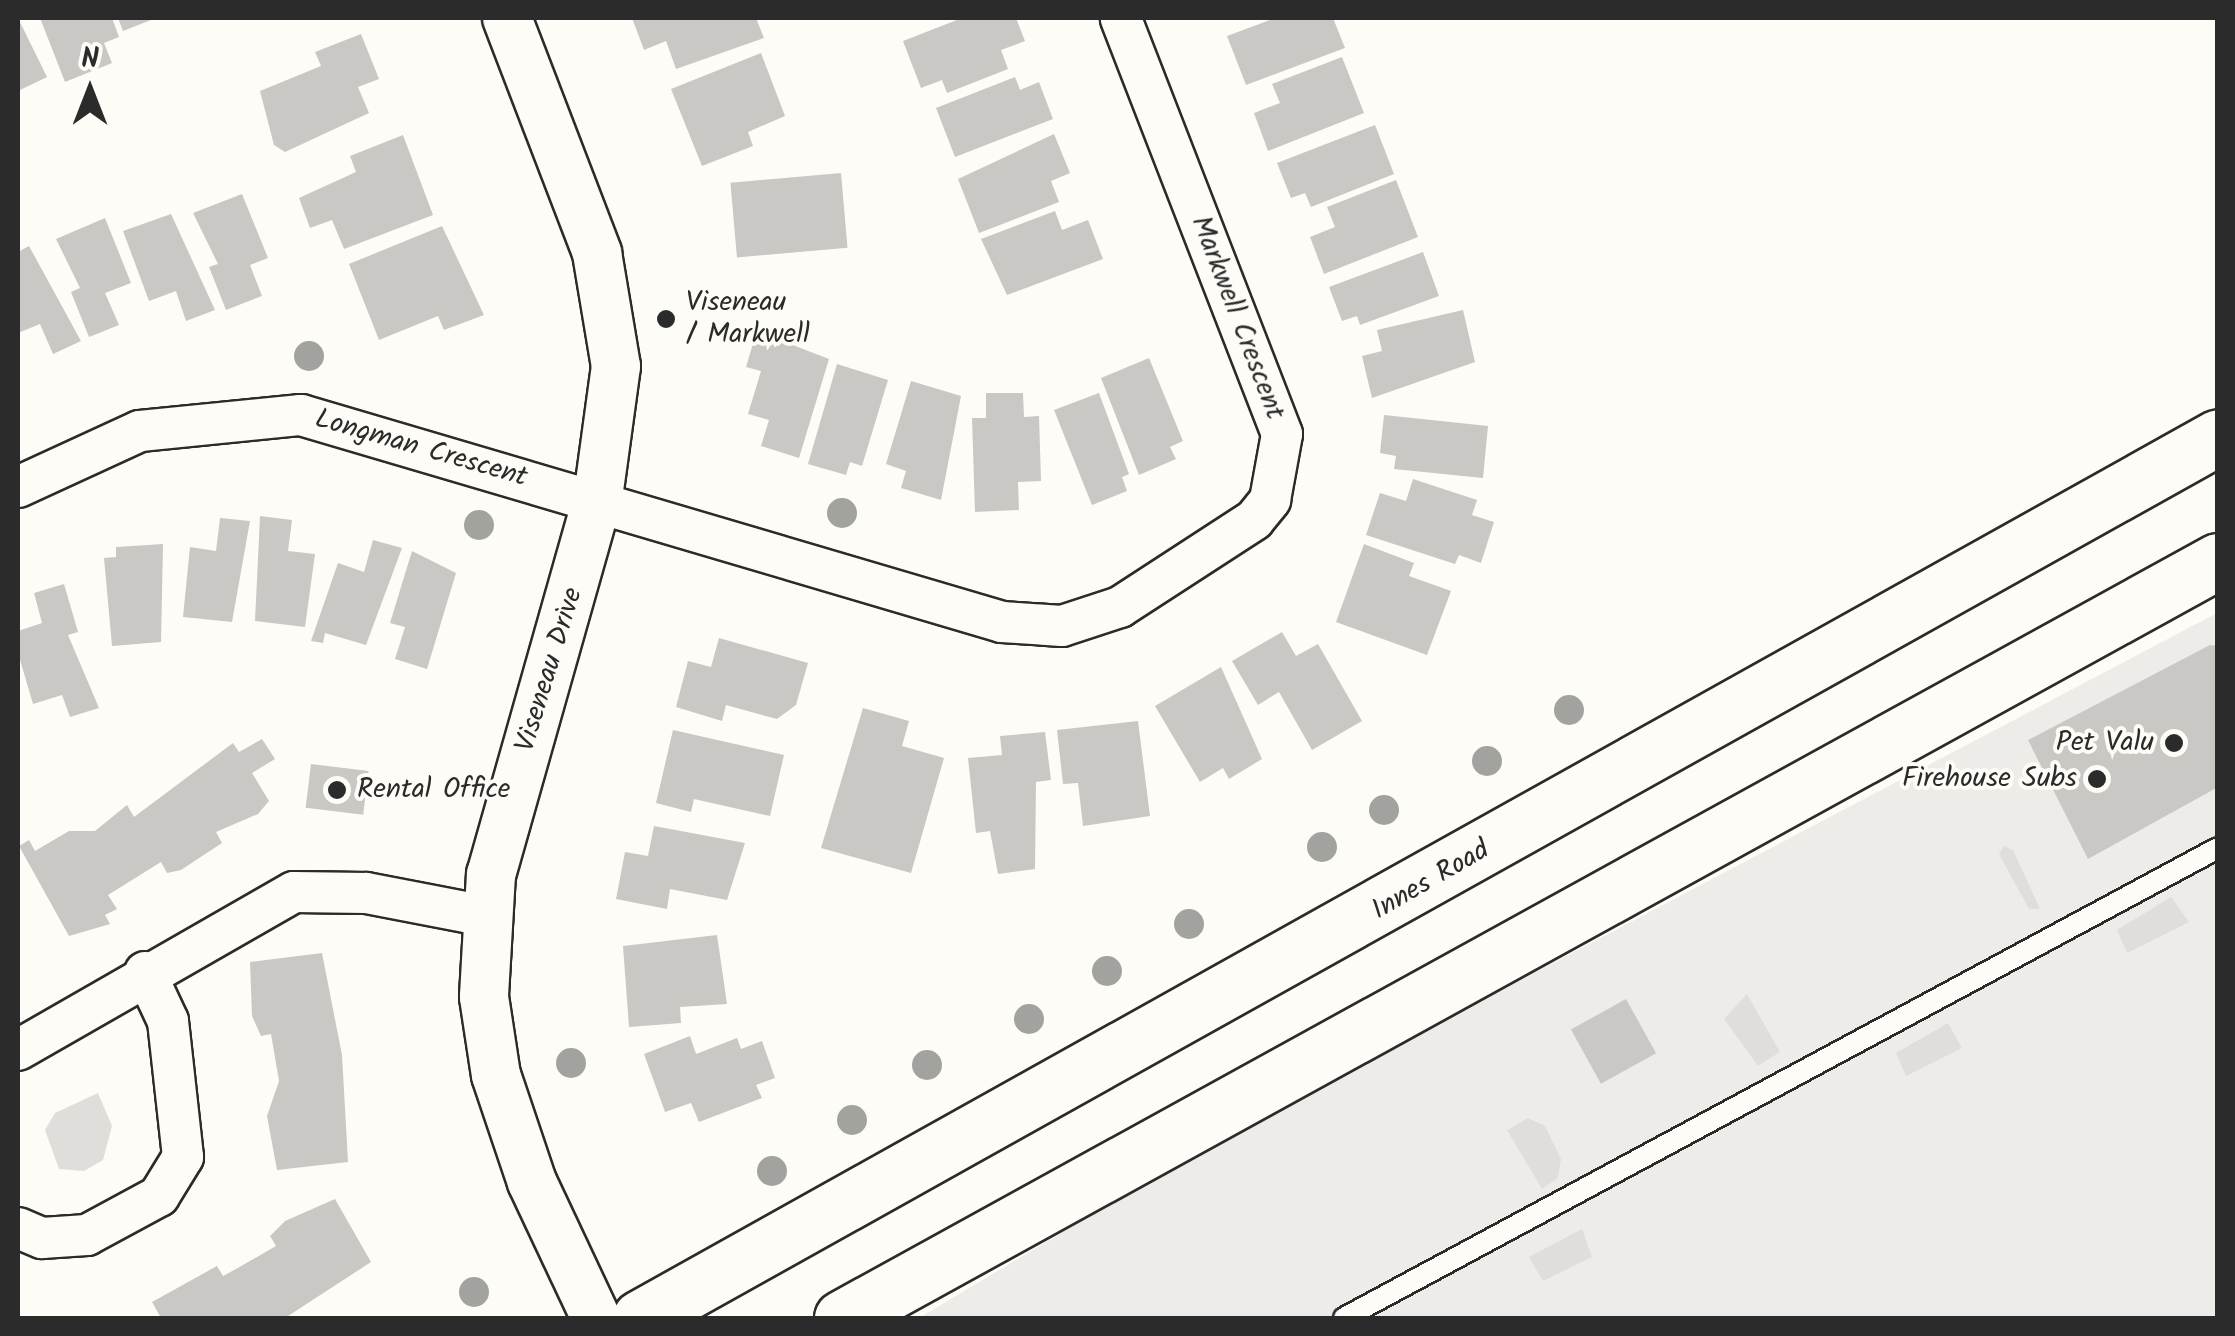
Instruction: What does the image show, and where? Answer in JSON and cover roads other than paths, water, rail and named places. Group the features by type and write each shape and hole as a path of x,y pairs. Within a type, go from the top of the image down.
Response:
{"main road":[{"name":"Innes Road","path":"640,1318 2218,436"},
{"path":"842,1318 2218,561"}],"street":[{"name":"Viseneau Drive","path":"507,18 608,299 616,366 598,497 485,916 496,1075 532,1182 596,1318"},
{"name":"Markwell Crescent","path":"598,497 1032,627 1120,607 1233,540 1270,500 1282,434 1121,18"},
{"name":"Longman Crescent","path":"18,487 140,431 255,413 348,423 598,497"},
{"path":"18,1050 145,972 294,892 366,894 485,916"},
{"path":"18,1228 42,1238 86,1235 159,1196 183,1157 168,1021 145,972"}],"lane":[{"path":"1344,1318 2218,848"}],"place":[{"name":"Viseneau / Markwell","path":"666,319"},
{"name":"Pet Valu","path":"2174,743"},
{"name":"Firehouse Subs","path":"2097,779"},
{"name":"Rental Office","path":"337,790"}]}
